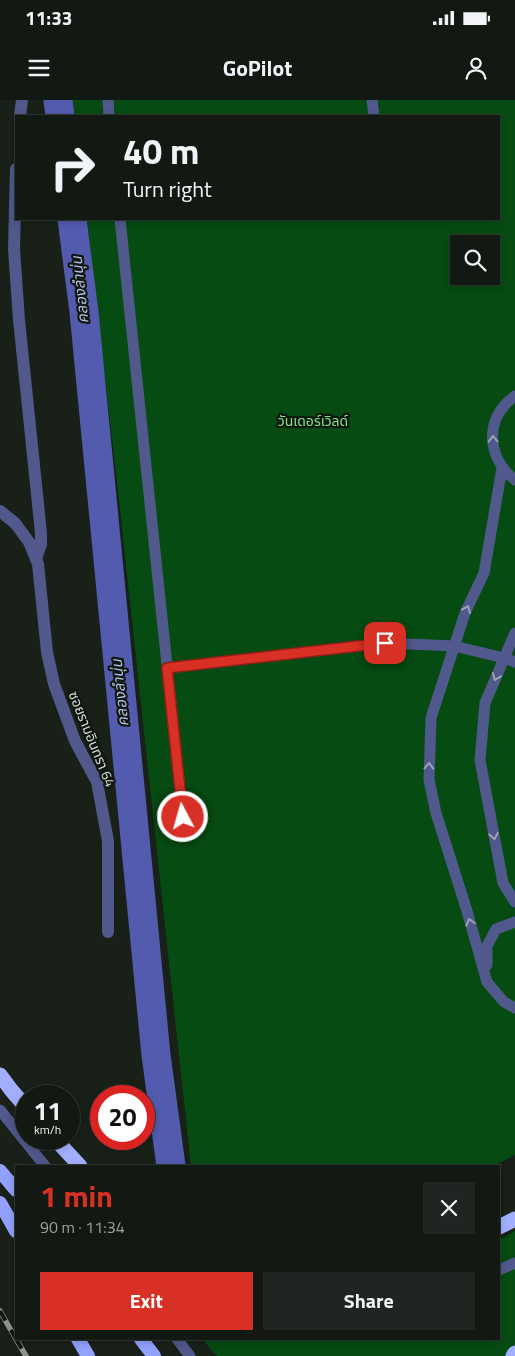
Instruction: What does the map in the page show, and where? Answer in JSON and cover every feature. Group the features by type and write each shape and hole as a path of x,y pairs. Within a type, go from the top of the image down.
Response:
{"highway":[{"path":"0,1075 15,1094"},
{"path":"65,1150 79,1165"},
{"path":"0,1171 15,1189"},
{"path":"0,1203 15,1229"},
{"path":"500,1227 515,1219"},
{"path":"79,1340 88,1356"},
{"path":"142,1340 154,1356"}],"street":[{"path":"20,115 22,100"},
{"path":"15,208 14,248 20,330 41,534 41,544 36,559"},
{"name":"ซอยรามอินทรา 64","path":"0,512 16,524 29,542 38,564 48,652 54,684 75,741 97,782 108,842 108,932"}],"lane":[{"path":"108,100 110,115"},
{"path":"372,100 374,115"},
{"path":"120,220 183,817"},
{"path":"515,396 502,408 494,422 492,438 494,454 502,468 515,480"},
{"path":"502,468 484,573 464,613 431,718 429,780 436,813 467,910 487,982 504,1002 515,1008"},
{"path":"515,632 485,703 480,760 503,883 515,902"},
{"path":"167,668 385,643 454,646 515,662"},
{"path":"487,982 487,946 496,929 515,922"},
{"path":"0,1110 44,1165"},
{"path":"500,1270 515,1263"},
{"path":"178,1340 190,1356"}],"green space":[{"name":"วันเดอร์เวิลด์","path":"73,100 515,100 515,1155 495,1165 191,1165 87,220 500,220 500,115 75,115"},
{"path":"515,1231 515,1356 217,1356 203,1340 500,1340 500,1239"}],"waterway":[{"name":"คลองลำนุ่น","path":"58,100 60,115"},
{"name":"คลองลำนุ่น","path":"72,220 84,312 156,1055 171,1165"}],"railway":[{"path":"0,1311 15,1337"},
{"path":"17,1340 26,1356"}],"route":[{"path":"183,817 167,668 385,643"}]}
